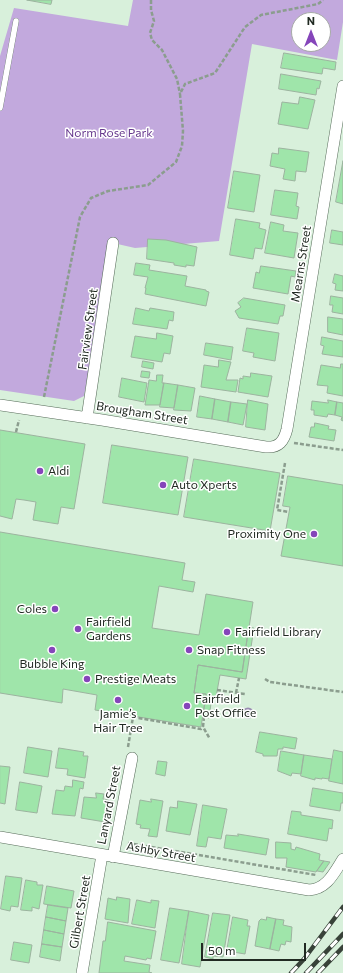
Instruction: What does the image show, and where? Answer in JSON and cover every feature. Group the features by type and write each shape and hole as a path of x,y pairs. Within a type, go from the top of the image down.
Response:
{"street":[{"name":"Mearns Street","path":"279,444 285,437 287,429 340,120 343,86"},
{"name":"Fairview Street","path":"87,418 113,243"},
{"name":"Brougham Street","path":"0,405 266,447 279,444"},
{"name":"Lanyard Street","path":"108,856 132,758"},
{"name":"Ashby Street","path":"0,837 309,890 318,889 330,879 343,860"},
{"name":"Gilbert Street","path":"82,973 108,856"}],"lane":[{"path":"0,108 16,21"}],"path":[{"path":"44,397 80,217 91,198 108,191 148,185 176,162 182,146 183,131 180,94 177,89 177,79 162,50 152,40 150,33 154,21 151,10 151,0"},
{"path":"180,94 185,84 215,73 245,27 261,15 318,4 323,0"},
{"path":"16,432 19,420"},
{"path":"293,442 343,450"},
{"path":"285,463 277,510 289,512"},
{"path":"236,693 239,678"},
{"path":"265,678 270,682 343,692"},
{"path":"217,690 245,694"},
{"path":"209,715 217,709"},
{"path":"129,740 133,718 201,729 203,727"},
{"path":"204,718 203,727 210,739"},
{"path":"122,842 318,875"}],"green space":[{"name":"Norm Rose Park","path":"133,0 343,0 343,22 337,60 294,52 331,52 331,12 291,12 291,51 252,44 219,241 135,248 113,243 84,396 74,401 0,390 0,56 14,8 128,26"}],"building":[{"path":"27,0 52,0 51,4"},
{"path":"284,53 336,62 335,70 323,68 322,74 281,68"},
{"path":"281,74 321,81 319,89 317,88 316,95 279,89"},
{"path":"300,97 315,100 308,129 278,124 282,102 298,104"},
{"path":"279,148 309,152 306,172 296,171 295,181 283,179 285,169 270,166 272,153 278,154"},
{"path":"343,161 343,204 336,202"},
{"path":"234,171 260,175 254,212 228,208"},
{"path":"275,190 298,193 296,206 299,207 297,219 271,215"},
{"path":"236,219 260,223 259,228 266,230 262,249 255,248 253,259 230,255"},
{"path":"271,222 284,225 283,231 298,233 294,258 265,253"},
{"path":"332,230 343,232 343,245 330,243"},
{"path":"148,239 166,240 197,247 194,266 186,265 186,267 174,265 174,263 147,259"},
{"path":"136,263 150,265 149,270 187,276 185,286 206,290 209,292 206,306 145,294 148,277 134,275"},
{"path":"261,266 296,271 295,277 291,276 288,294 253,288 256,272 259,273"},
{"path":"335,274 343,276 343,291 335,290 336,284 333,283"},
{"path":"331,296 343,298 343,314 332,312 333,305 330,305"},
{"path":"244,298 285,305 283,316 280,316 278,324 239,318 235,311 241,307 238,303"},
{"path":"136,308 149,311 150,308 174,312 173,321 169,320 167,329 133,324"},
{"path":"328,317 343,319 343,335 328,332"},
{"path":"247,328 279,333 275,361 253,357 254,353 243,351"},
{"path":"157,333 173,336 170,354 164,353 162,362 131,357 135,336 156,339"},
{"path":"322,337 343,341 343,357 322,354 324,346 321,345"},
{"path":"206,343 233,347 231,360 204,355"},
{"path":"219,360 231,362 226,380 238,380 236,392 201,387 204,365 218,367"},
{"path":"143,361 154,363 153,369 142,367"},
{"path":"341,364 343,364 343,396 327,393 328,386 317,385 321,365 340,368"},
{"path":"142,371 150,372 149,378 141,377"},
{"path":"251,373 272,376 268,397 238,392 240,378 243,379 243,376 250,377"},
{"path":"157,375 163,375 162,383 164,383 160,405 145,405 149,380 156,381"},
{"path":"122,378 147,383 144,402 119,397"},
{"path":"164,383 178,385 174,408 160,407"},
{"path":"178,385 195,388 191,411 174,410"},
{"path":"200,396 215,399 212,419 197,417"},
{"path":"215,399 231,402 228,422 212,419"},
{"path":"248,400 268,404 265,430 246,427"},
{"path":"328,400 337,402 335,415 328,414 327,417 314,415 314,410 311,410 312,401 328,403"},
{"path":"231,402 247,404 243,425 228,422"},
{"path":"337,402 343,403 343,421 341,420 342,417 335,415"},
{"path":"315,423 329,426 328,429 336,430 334,441 309,437 311,427 314,427"},
{"name":"Aldi","path":"0,430 85,444 74,509 61,507 58,524 33,520 36,502 24,500 16,499 12,519 0,516"},
{"path":"112,445 188,457 178,515 103,503"},
{"path":"194,459 280,473 270,531 184,517"},
{"name":"Proximity One","path":"288,476 343,485 343,566 281,556 290,507 283,506"},
{"name":"Fairfield Gardens","path":"0,532 185,563 182,580 195,582 193,592 159,586 152,628 199,635 206,594 253,602 242,672 198,665 194,693 206,694 201,727 95,710 97,695 63,689 62,703 0,693"},
{"path":"249,627 254,628 246,679 220,675 216,697 212,696 209,718 203,717 206,694 194,693 198,665 242,672"},
{"path":"260,732 297,738 295,749 283,747 283,749 278,749 277,756 263,756 263,754 256,752"},
{"path":"28,747 52,751 48,777 24,773"},
{"path":"59,748 84,752 83,756 88,756 85,778 67,775 68,769 56,768"},
{"path":"334,750 343,752 343,784 329,781"},
{"path":"281,751 304,755 301,774 292,773 291,776 278,771"},
{"path":"304,755 332,759 329,779 315,778 315,780 301,776"},
{"path":"158,761 167,762 165,776 156,774"},
{"path":"0,766 10,767 5,804 0,803"},
{"path":"73,780 84,782 83,789 80,788 75,816 52,814 56,790 64,791 65,786 72,787"},
{"path":"20,782 42,786 37,813 16,810"},
{"path":"313,788 343,793 343,803 341,803 340,811 310,806"},
{"path":"96,793 104,794 103,799 109,800 105,822 81,818 84,797 96,798"},
{"path":"151,799 163,801 157,837 148,836 150,829 140,828 141,825 136,824 140,800 151,802"},
{"path":"178,801 197,804 190,835 166,831 170,807 177,808"},
{"path":"203,805 227,809 221,839 208,837 206,847 197,846"},
{"path":"292,811 301,812 301,815 333,820 332,829 329,828 327,841 288,834"},
{"path":"238,834 269,839 266,855 224,848 226,835 238,836"},
{"path":"276,842 291,843 291,849 295,850 296,847 320,854 319,860 324,861 316,872 286,867 287,858 276,858"},
{"path":"324,861 330,862 323,872 317,871"},
{"path":"6,876 22,878 18,907 11,906 10,911 1,909"},
{"path":"26,880 37,882 37,885 43,885 39,909 32,907 32,911 21,910"},
{"path":"47,886 74,891 71,908 44,904"},
{"path":"117,897 130,899 128,923 105,919 108,898 116,900"},
{"path":"137,900 151,903 151,900 159,901 155,928 132,924"},
{"path":"48,905 68,908 66,921 46,917"},
{"path":"170,908 189,911 179,963 161,960"},
{"path":"189,911 209,915 200,967 182,964"},
{"path":"213,913 230,915 223,957 213,956 213,959 205,957"},
{"path":"46,917 66,921 64,934 44,930"},
{"path":"233,917 248,920 247,926 250,926 245,954 227,951"},
{"path":"267,917 276,919 270,949 255,946 259,921 261,919 266,920"},
{"path":"276,919 284,920 283,925 292,927 291,942 286,941 285,945 281,944 279,951 270,949"},
{"path":"108,922 156,931 151,959 147,958 146,960 125,956 124,961 150,965 149,972 152,973 99,973 103,941 105,941"},
{"path":"44,930 64,934 62,947 42,944"},
{"path":"14,942 32,945 29,963 11,960"},
{"path":"42,944 62,947 60,961 40,957"}],"railway":[{"path":"291,973 304,959 343,907"},
{"path":"306,973 343,934"},
{"path":"318,973 343,947"}],"place":[{"name":"Aldi","path":"40,471"},
{"name":"Auto Xperts","path":"163,485"},
{"name":"Proximity One","path":"314,534"},
{"name":"Coles","path":"55,609"},
{"name":"Fairfield Gardens","path":"78,629"},
{"name":"Fairfield Library","path":"227,632"},
{"name":"Bubble King","path":"52,650"},
{"name":"Snap Fitness","path":"189,650"},
{"name":"Prestige Meats","path":"87,679"},
{"name":"Jamie’s Hair Tree","path":"118,700"},
{"name":"Fairfield Post Office","path":"187,706"}]}
